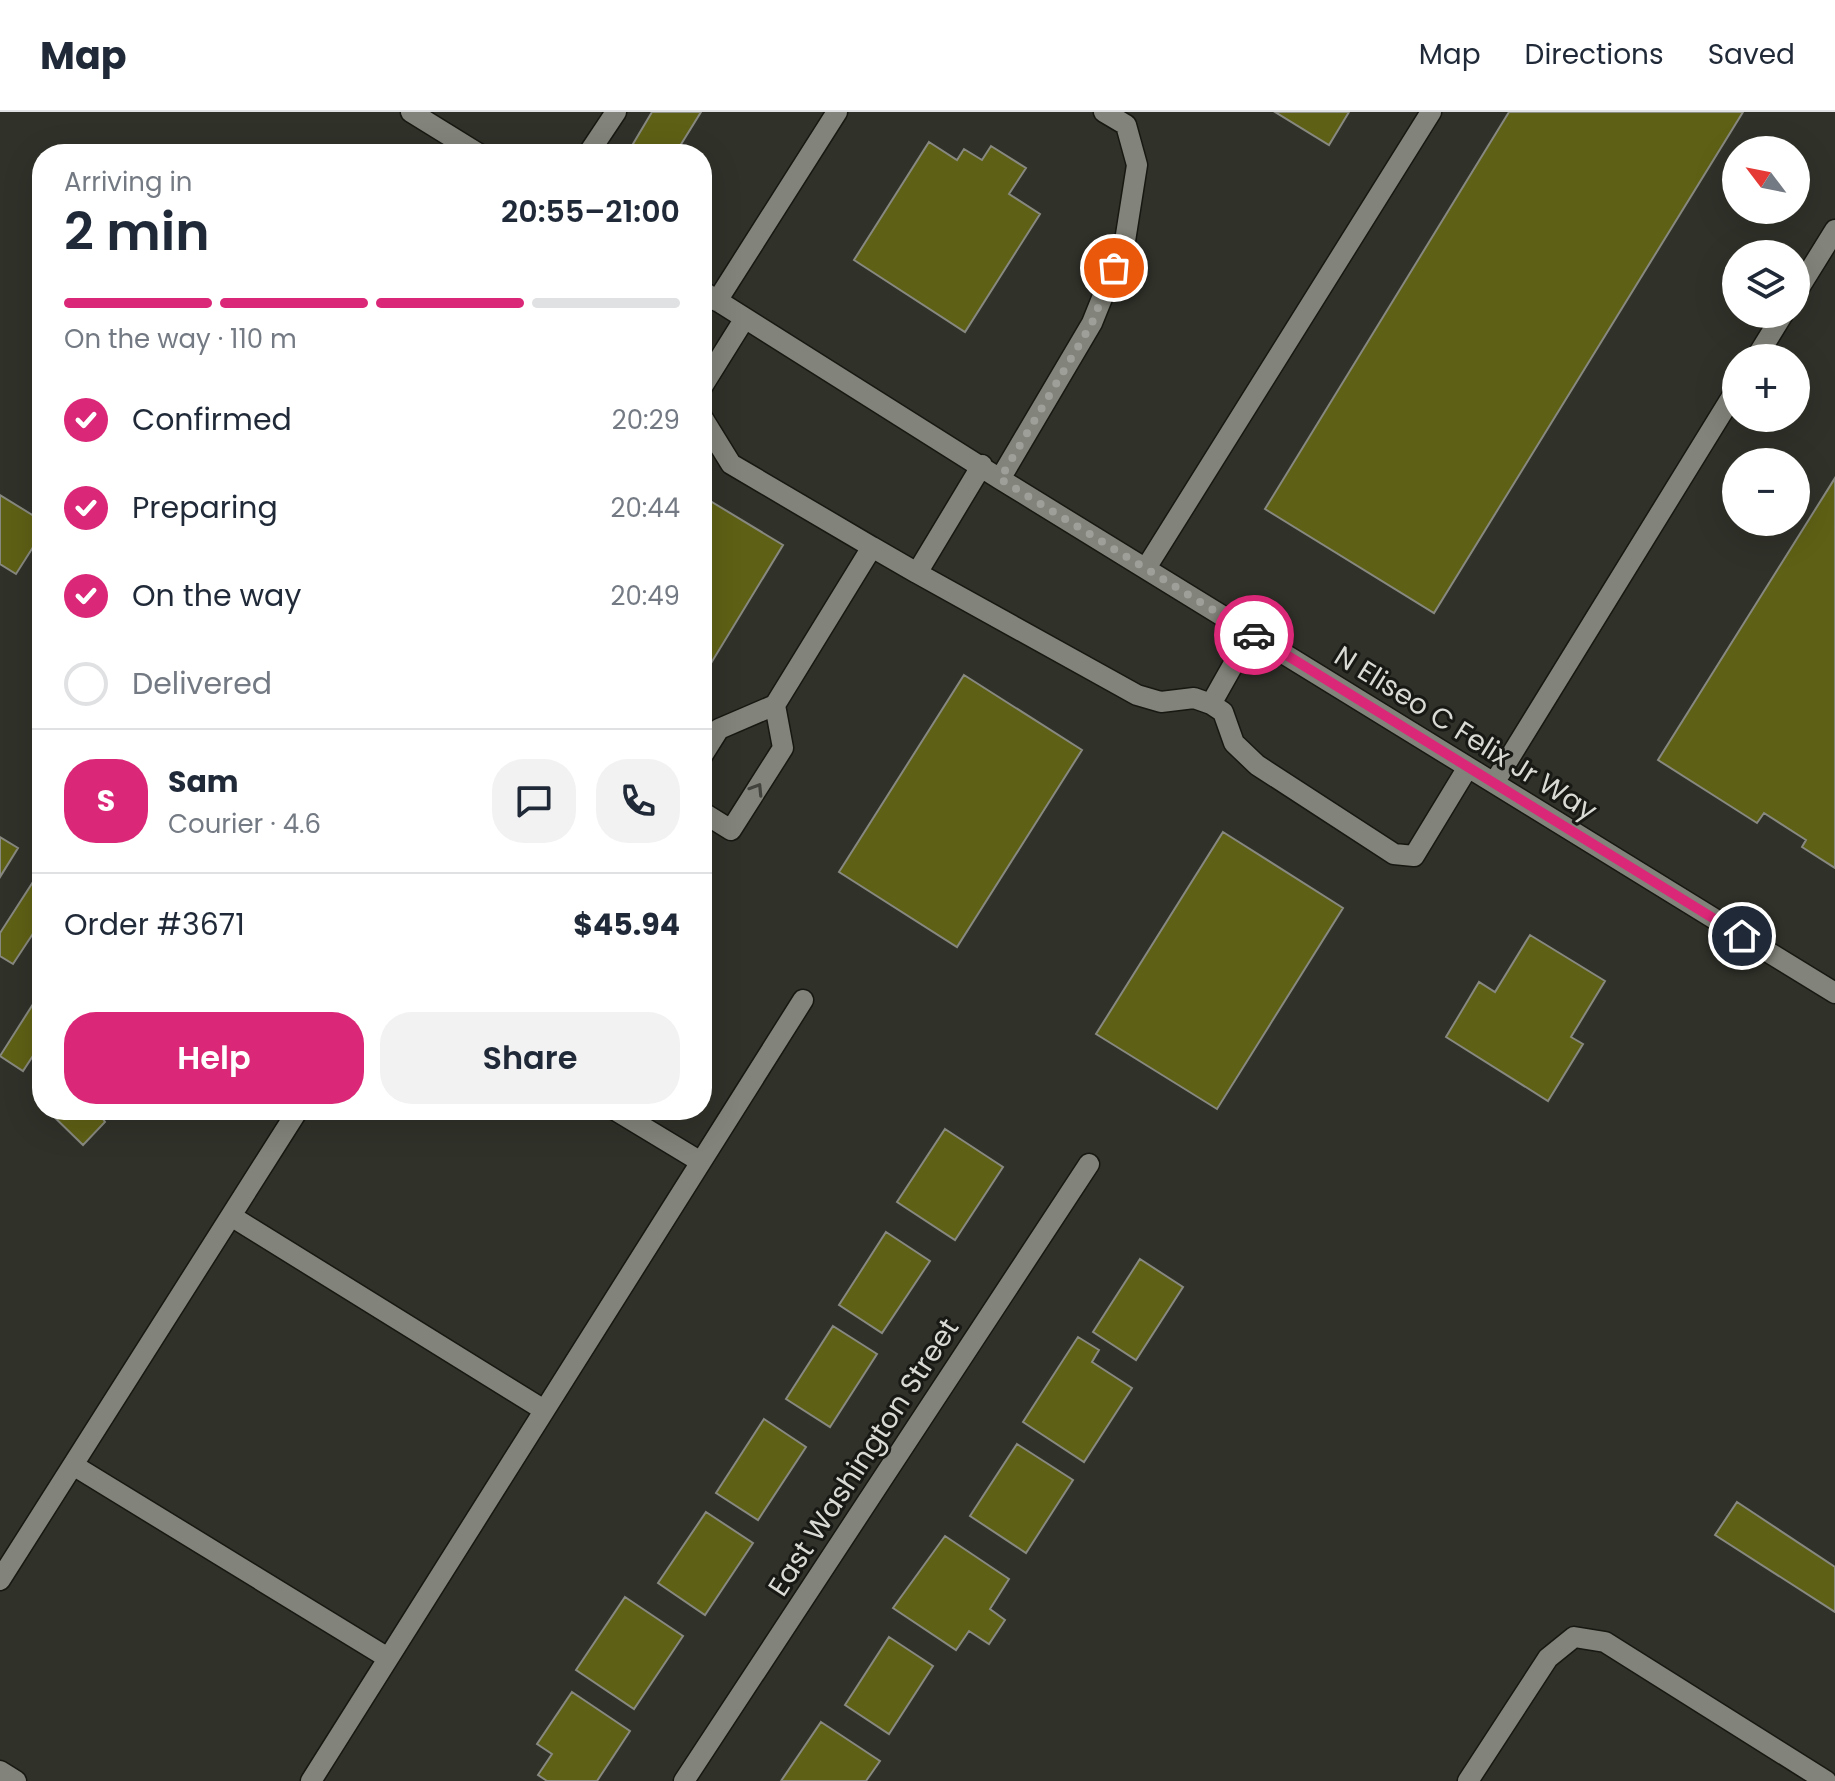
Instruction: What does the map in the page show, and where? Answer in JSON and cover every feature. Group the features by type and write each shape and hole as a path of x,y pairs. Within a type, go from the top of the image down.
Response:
{"street":[{"path":"411,112 463,144"},
{"path":"595,144 616,112"},
{"path":"712,293 837,112"},
{"path":"1000,479 1092,323 1125,241 1137,165 1126,125 1104,112"},
{"path":"1146,568 1431,112"},
{"path":"1810,270 1835,230"},
{"name":"N Eliseo C Felix Jr Way","path":"712,297 1000,479 1835,993"},
{"path":"712,371 745,318"},
{"path":"1494,783 1722,413"},
{"path":"712,433 731,464 917,573 1137,695 1161,702 1194,698 1211,704 1223,712 1234,743 1257,765 1394,854 1414,856 1468,767"},
{"path":"917,573 982,465"},
{"path":"712,740 719,729 775,705 872,547"},
{"path":"1211,704 1251,633"},
{"path":"712,818 731,830 783,748 775,705"},
{"path":"311,1781 803,1000"},
{"path":"0,1580 292,1120"},
{"path":"632,1120 701,1162"},
{"name":"East Washington Street","path":"684,1781 1089,1164"},
{"path":"231,1216 544,1410"},
{"path":"73,1465 388,1658"},
{"path":"1468,1781 1548,1658 1574,1637 1605,1642 1793,1772 1826,1781"},
{"path":"0,1771 16,1781"}],"building":[{"path":"652,112 701,112 681,144 633,144"},
{"path":"1275,112 1349,112 1329,145"},
{"path":"1509,112 1743,112 1728,136 1722,136 1722,146 1434,613 1265,509"},
{"path":"929,142 957,160 964,149 982,160 991,146 1026,168 1009,194 1040,214 965,332 854,260"},
{"path":"1835,478 1835,868 1802,847 1806,840 1764,813 1757,823 1658,760 1799,536 1810,536 1810,518"},
{"path":"0,495 32,515 32,549 16,574 0,564"},
{"path":"712,502 783,545 712,662"},
{"path":"964,675 1082,750 957,947 839,872"},
{"path":"1223,832 1343,908 1217,1109 1096,1034"},
{"path":"0,837 18,848 0,877"},
{"path":"32,883 32,935 13,964 0,956 0,933"},
{"path":"1530,935 1605,981 1571,1037 1583,1044 1548,1101 1446,1037 1479,982 1495,992"},
{"path":"32,1006 32,1057 23,1071 0,1056"},
{"path":"57,1120 104,1120 83,1145"},
{"path":"945,1129 1003,1167 955,1240 897,1202"},
{"path":"886,1232 930,1261 882,1333 839,1305"},
{"path":"1140,1259 1183,1287 1136,1360 1093,1332"},
{"path":"833,1326 877,1354 830,1427 786,1399"},
{"path":"1078,1337 1099,1350 1092,1362 1132,1388 1084,1462 1023,1422"},
{"path":"764,1419 806,1447 758,1520 716,1493"},
{"path":"1017,1444 1073,1480 1026,1553 970,1516"},
{"path":"1737,1502 1835,1567 1835,1612 1715,1535"},
{"path":"706,1512 753,1543 705,1615 658,1583"},
{"path":"945,1536 1009,1579 990,1609 1005,1620 989,1644 969,1631 956,1650 893,1608"},
{"path":"625,1597 683,1636 634,1709 576,1670"},
{"path":"889,1637 933,1666 889,1734 845,1705"},
{"path":"572,1692 630,1731 597,1781 547,1781 538,1775 552,1754 537,1744"},
{"path":"821,1722 880,1761 866,1781 781,1781"}],"way so far":[{"path":"1114,268 1092,323 1000,479 1254,635"}],"route":[{"path":"1254,635 1742,936"}]}
